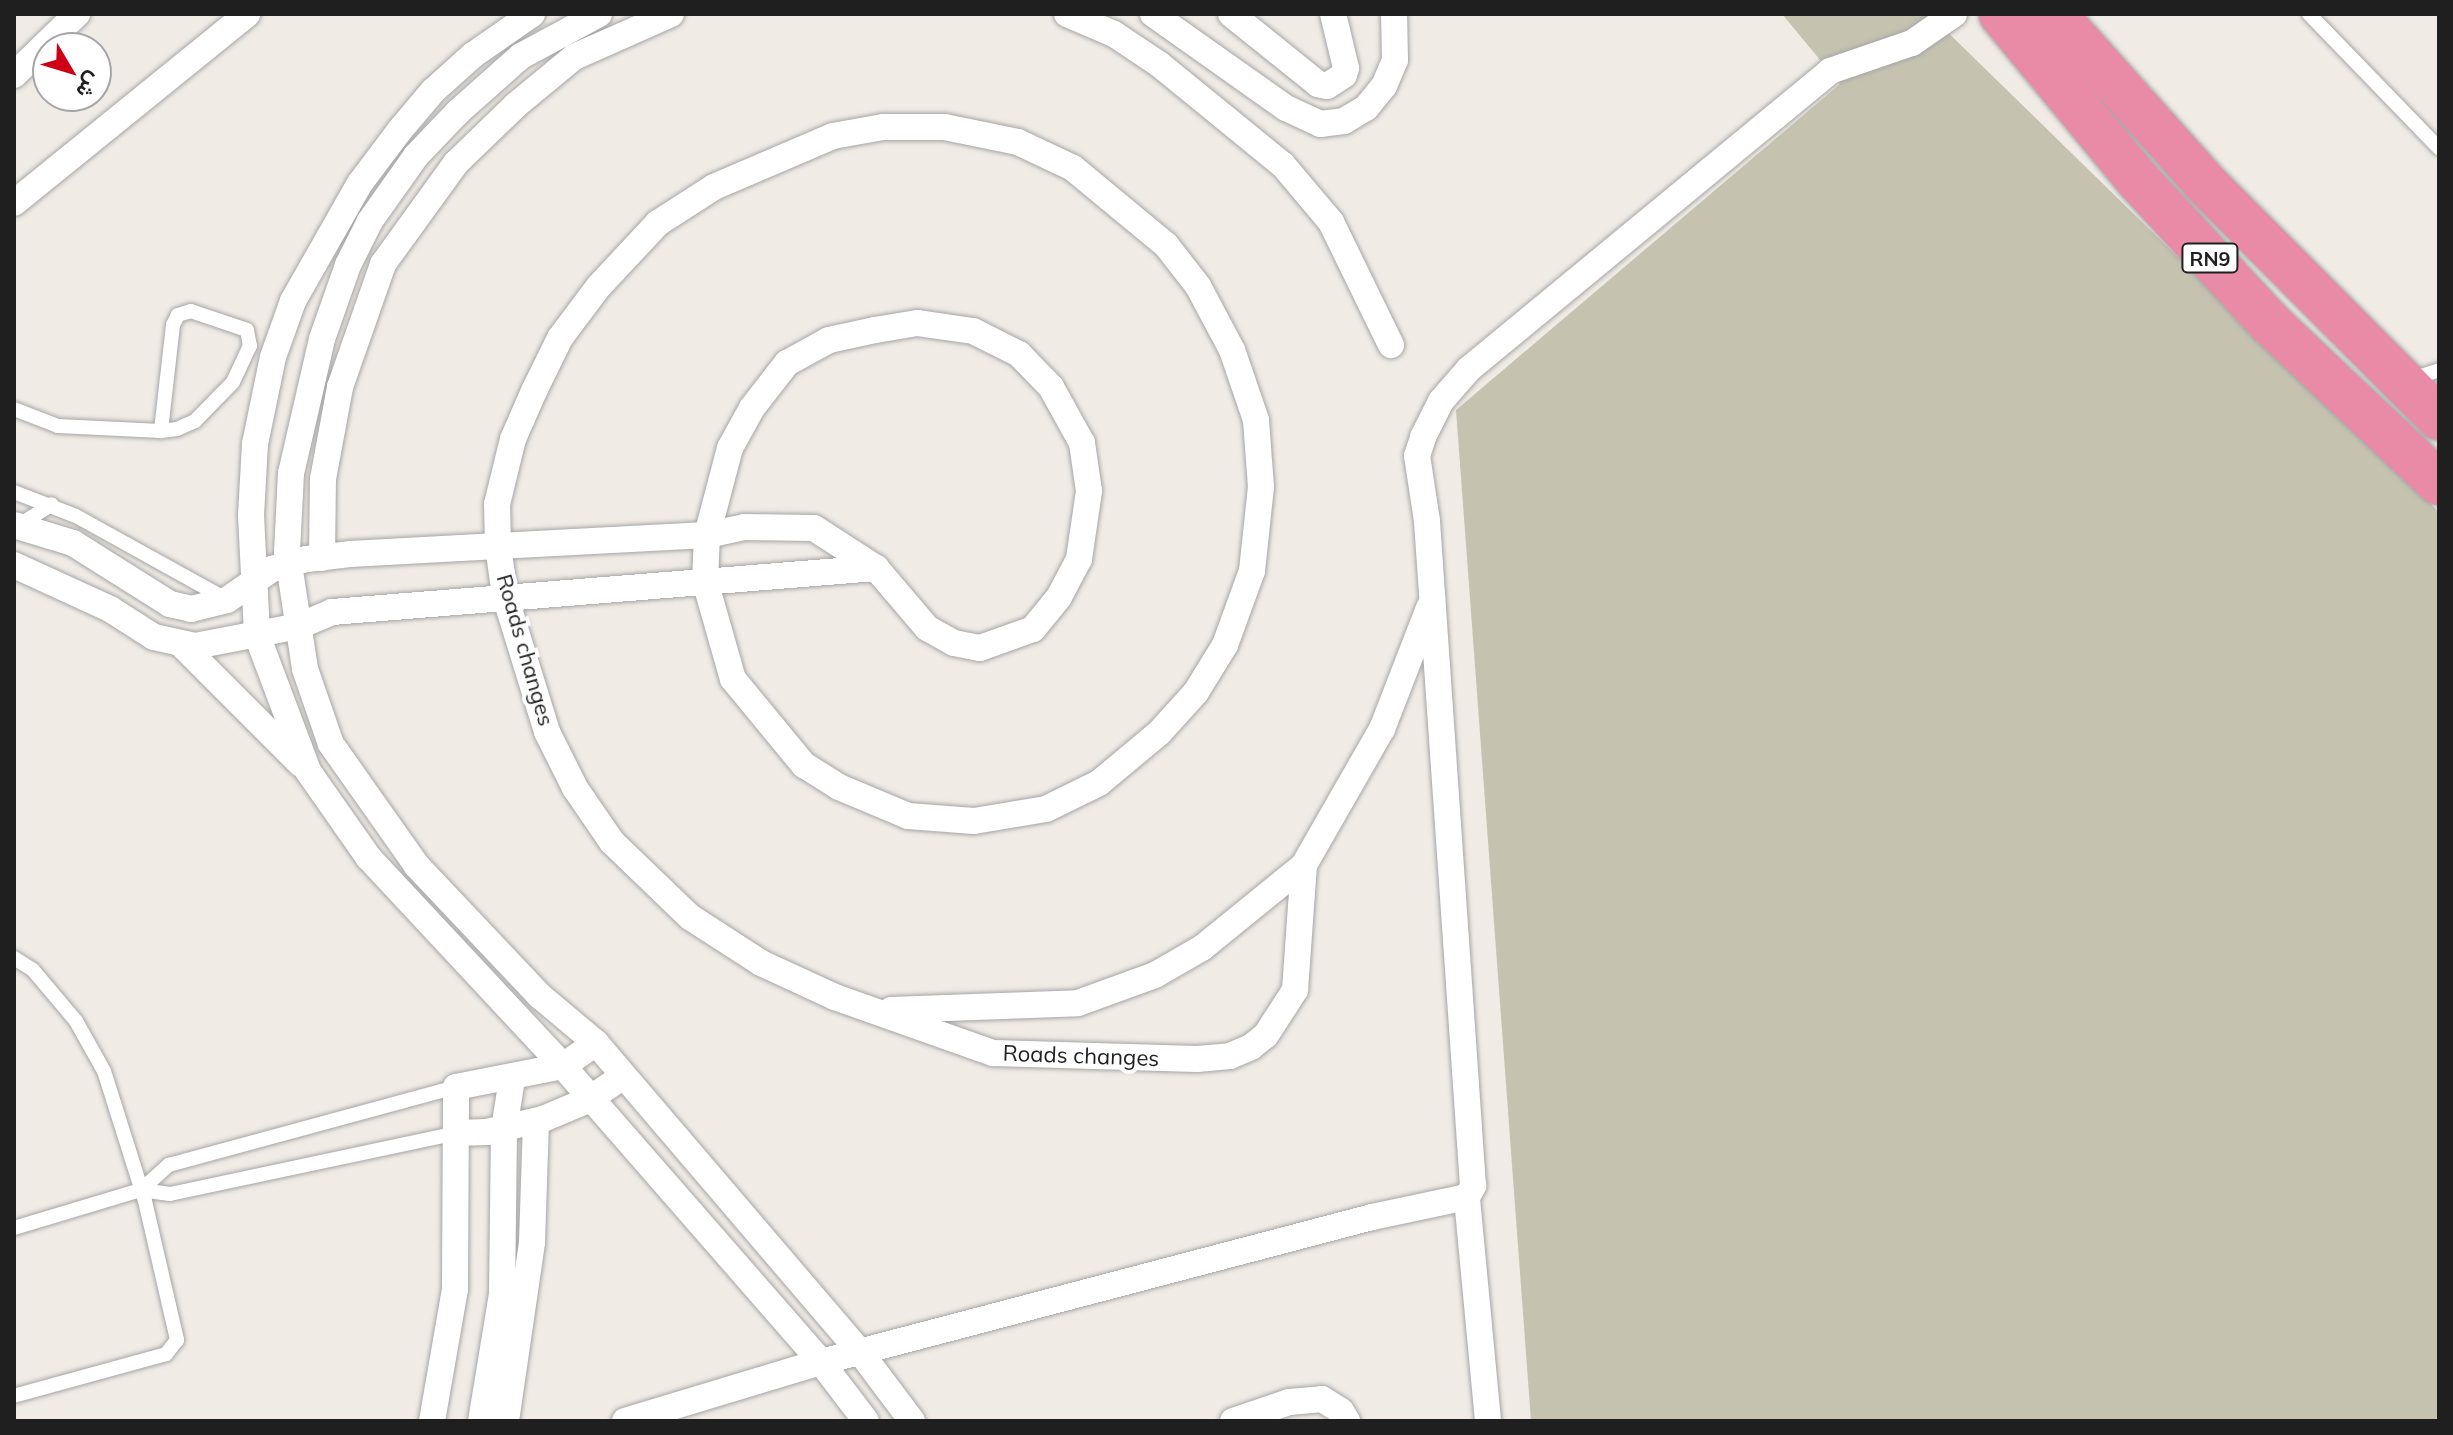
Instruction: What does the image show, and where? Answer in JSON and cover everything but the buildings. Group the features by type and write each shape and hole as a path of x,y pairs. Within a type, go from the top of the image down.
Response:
{"highway":[{"name":"RN9","path":"2001,14 2138,180 2271,324 2439,483"},
{"name":"RN9","path":"2054,14 2195,172 2420,376 2439,418"}],"street":[{"path":"14,75 77,14"},
{"path":"14,203 247,14"},
{"path":"308,771 257,635 252,581 255,444 273,357 318,249 360,183 433,91 532,14"},
{"path":"599,14 521,56 458,112 416,156 370,221 348,265 302,414 290,488 288,562 316,707 331,744 366,801 417,866 529,985 596,1043 621,1078 861,1353 912,1421"},
{"path":"322,558 323,479 340,387 383,264 456,163 516,105 574,57 671,14"},
{"path":"1067,14 1114,34 1159,64 1283,165 1331,222 1391,345"},
{"path":"1153,14 1286,108 1320,124 1355,115 1384,86 1395,60 1394,14"},
{"path":"1231,14 1304,74 1327,86 1344,75 1346,68 1333,14"},
{"path":"1488,1421 1467,1197 1473,1186 1433,599 1417,456 1430,418 1454,384 1830,71 1912,43 1954,14"},
{"name":"Roads changes","path":"288,562 498,546 707,535 744,527 814,528 876,568 927,628 980,648 1033,629 1059,597 1079,559 1089,491 1082,443 1051,387 1019,354 973,331 917,323 829,340 787,363 752,408 730,448 707,535 705,581 733,679 804,765 839,787 908,816 974,821 1046,809 1099,783 1159,733 1196,692 1225,645 1252,571 1261,487 1256,420 1232,350 1198,286 1166,245 1073,168 1018,142 945,127 883,127 833,136 714,187 658,223 599,286 560,338 513,439 497,504 498,546 505,596 547,732 575,788 612,842 690,917 761,963 835,997 879,1010 959,1044 1029,1058 1230,1056 1266,1035 1295,990 1304,865"},
{"path":"318,249 348,265"},
{"path":"15,527 73,543 170,604 191,609 227,600 252,581 288,562"},
{"path":"14,565 110,609 154,637 182,645 299,626 332,612 876,568"},
{"path":"879,1010 1078,1003 1155,975 1202,948 1304,865 1382,729 1433,599"},
{"path":"182,645 308,771 369,858 563,1066 588,1100 821,1362 866,1421"},
{"path":"432,1421 455,1289 456,1087 512,1079 563,1066 596,1043"},
{"path":"457,1133 504,1129 536,1121 588,1100 621,1078"},
{"path":"481,1421 502,1294 504,1129 512,1079"},
{"path":"506,1421 530,1270 536,1121"},
{"path":"625,1421 821,1362 1372,1217 1467,1197"},
{"path":"1233,1421 1289,1402 1322,1399 1347,1421"}],"lane":[{"path":"2309,14 2439,148"},
{"path":"14,409 58,426 161,431 195,421 218,401 245,362 250,346 247,330 191,311 178,315 161,431"},
{"path":"14,492 52,504 227,600"},
{"path":"15,527 52,504"},
{"path":"14,958 33,970 76,1021 104,1071 141,1190 176,1346 166,1354 14,1396"},
{"path":"141,1190 169,1165 456,1087"},
{"path":"14,1228 141,1190 170,1194 457,1133"}],"shaded area":[{"path":"1782,14 1929,14 2439,512 2439,1421 1531,1421 1456,410 1840,84"}]}
